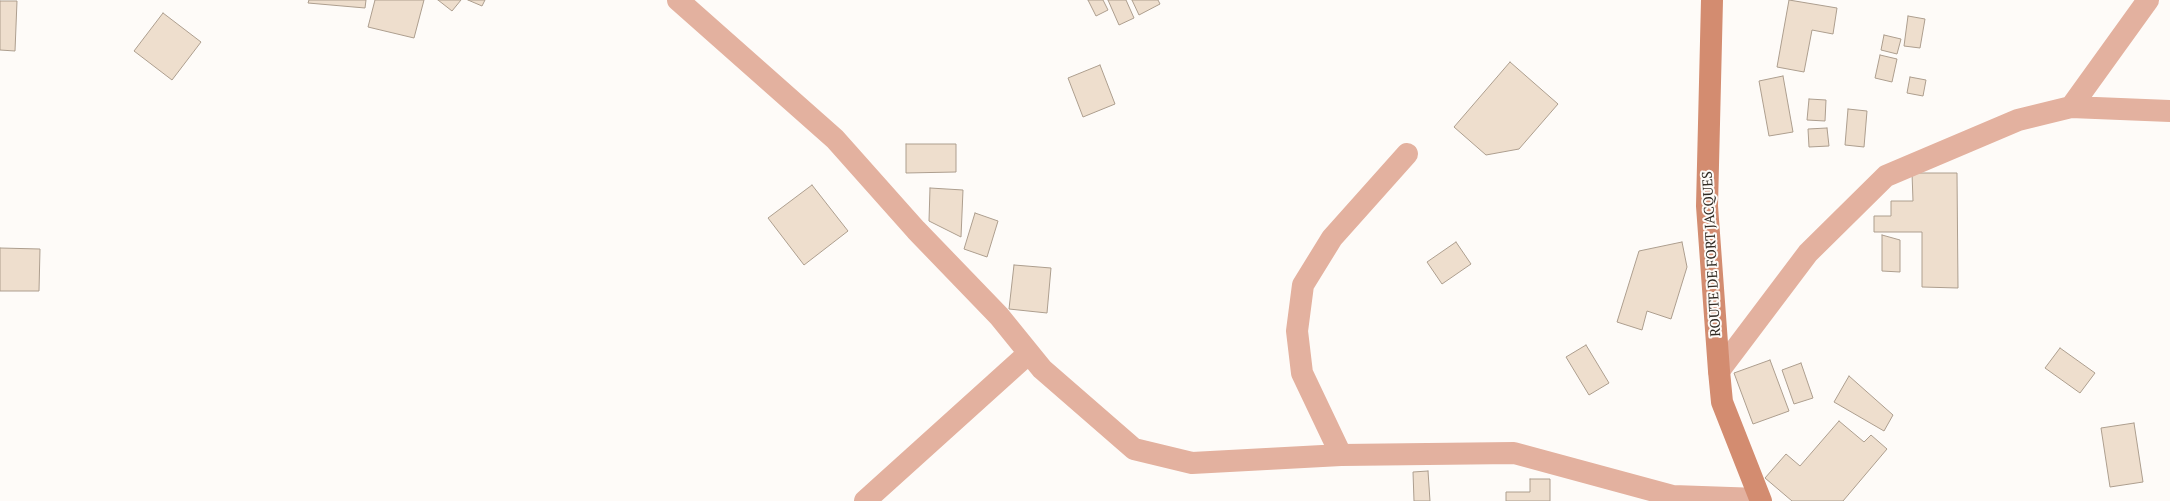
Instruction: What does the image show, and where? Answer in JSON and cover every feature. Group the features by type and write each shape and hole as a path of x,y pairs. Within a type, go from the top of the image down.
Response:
{"street":[{"path":"678,0 835,139 916,230 999,316 1042,369 1134,449 1192,463 1341,455 1514,453 1673,496 1760,500"},
{"name":"ROUTE DE FORT JACQUES","path":"1712,0 1707,206 1719,371 1722,402 1760,500"},
{"path":"2071,107 2148,0"},
{"path":"1719,371 1808,253 1886,176 2018,120 2071,107 2170,111"},
{"path":"1341,455 1302,373 1297,331 1303,285 1332,238 1407,154"},
{"path":"865,501 1030,353"}],"building":[{"path":"309,0 366,0 365,8 308,3"},
{"path":"375,0 424,0 414,38 368,27"},
{"path":"438,0 461,0 452,11"},
{"path":"468,0 485,0 482,6"},
{"path":"1088,0 1103,0 1108,10 1096,16"},
{"path":"1108,0 1126,0 1134,18 1119,25"},
{"path":"1132,0 1158,0 1160,4 1139,15"},
{"path":"1789,0 1837,8 1833,34 1812,30 1804,72 1777,67"},
{"path":"0,1 17,1 15,51 0,50"},
{"path":"163,13 201,42 172,80 134,51"},
{"path":"1908,16 1925,19 1920,48 1904,46"},
{"path":"1884,35 1901,39 1897,54 1881,50"},
{"path":"1880,55 1897,59 1892,82 1875,78"},
{"path":"1510,62 1558,104 1519,149 1486,155 1454,127"},
{"path":"1100,65 1115,104 1083,117 1068,78"},
{"path":"1783,76 1793,132 1769,136 1759,81"},
{"path":"1910,77 1926,80 1923,96 1907,93"},
{"path":"1809,99 1826,100 1825,121 1807,120"},
{"path":"1848,109 1867,111 1864,147 1845,145"},
{"path":"1827,128 1829,146 1809,147 1808,129"},
{"path":"906,144 956,144 956,172 906,173"},
{"path":"1912,173 1957,173 1958,288 1922,287 1922,232 1874,232 1874,216 1891,216 1891,201 1913,201"},
{"path":"812,185 848,231 804,265 768,218"},
{"path":"930,188 963,190 961,237 929,221"},
{"path":"975,213 998,221 987,257 964,249"},
{"path":"1882,235 1900,240 1900,272 1882,271"},
{"path":"1456,242 1471,264 1442,284 1427,262"},
{"path":"1682,242 1687,267 1671,319 1647,311 1642,330 1617,322 1639,251"},
{"path":"0,248 40,249 39,291 0,291"},
{"path":"1014,265 1051,268 1047,313 1009,309"},
{"path":"1586,345 1609,383 1589,395 1566,357"},
{"path":"2060,348 2095,373 2080,393 2045,368"},
{"path":"1770,360 1789,411 1753,424 1734,373"},
{"path":"1801,363 1813,398 1794,404 1782,370"},
{"path":"1849,376 1893,415 1884,431 1834,402"},
{"path":"1839,421 1864,442 1871,435 1887,449 1843,501 1792,501 1765,478 1786,454 1800,466"},
{"path":"2134,423 2143,482 2110,487 2101,428"},
{"path":"1428,471 1430,501 1414,501 1413,472"},
{"path":"1530,479 1550,479 1550,501 1506,501 1506,492 1530,492"}]}
